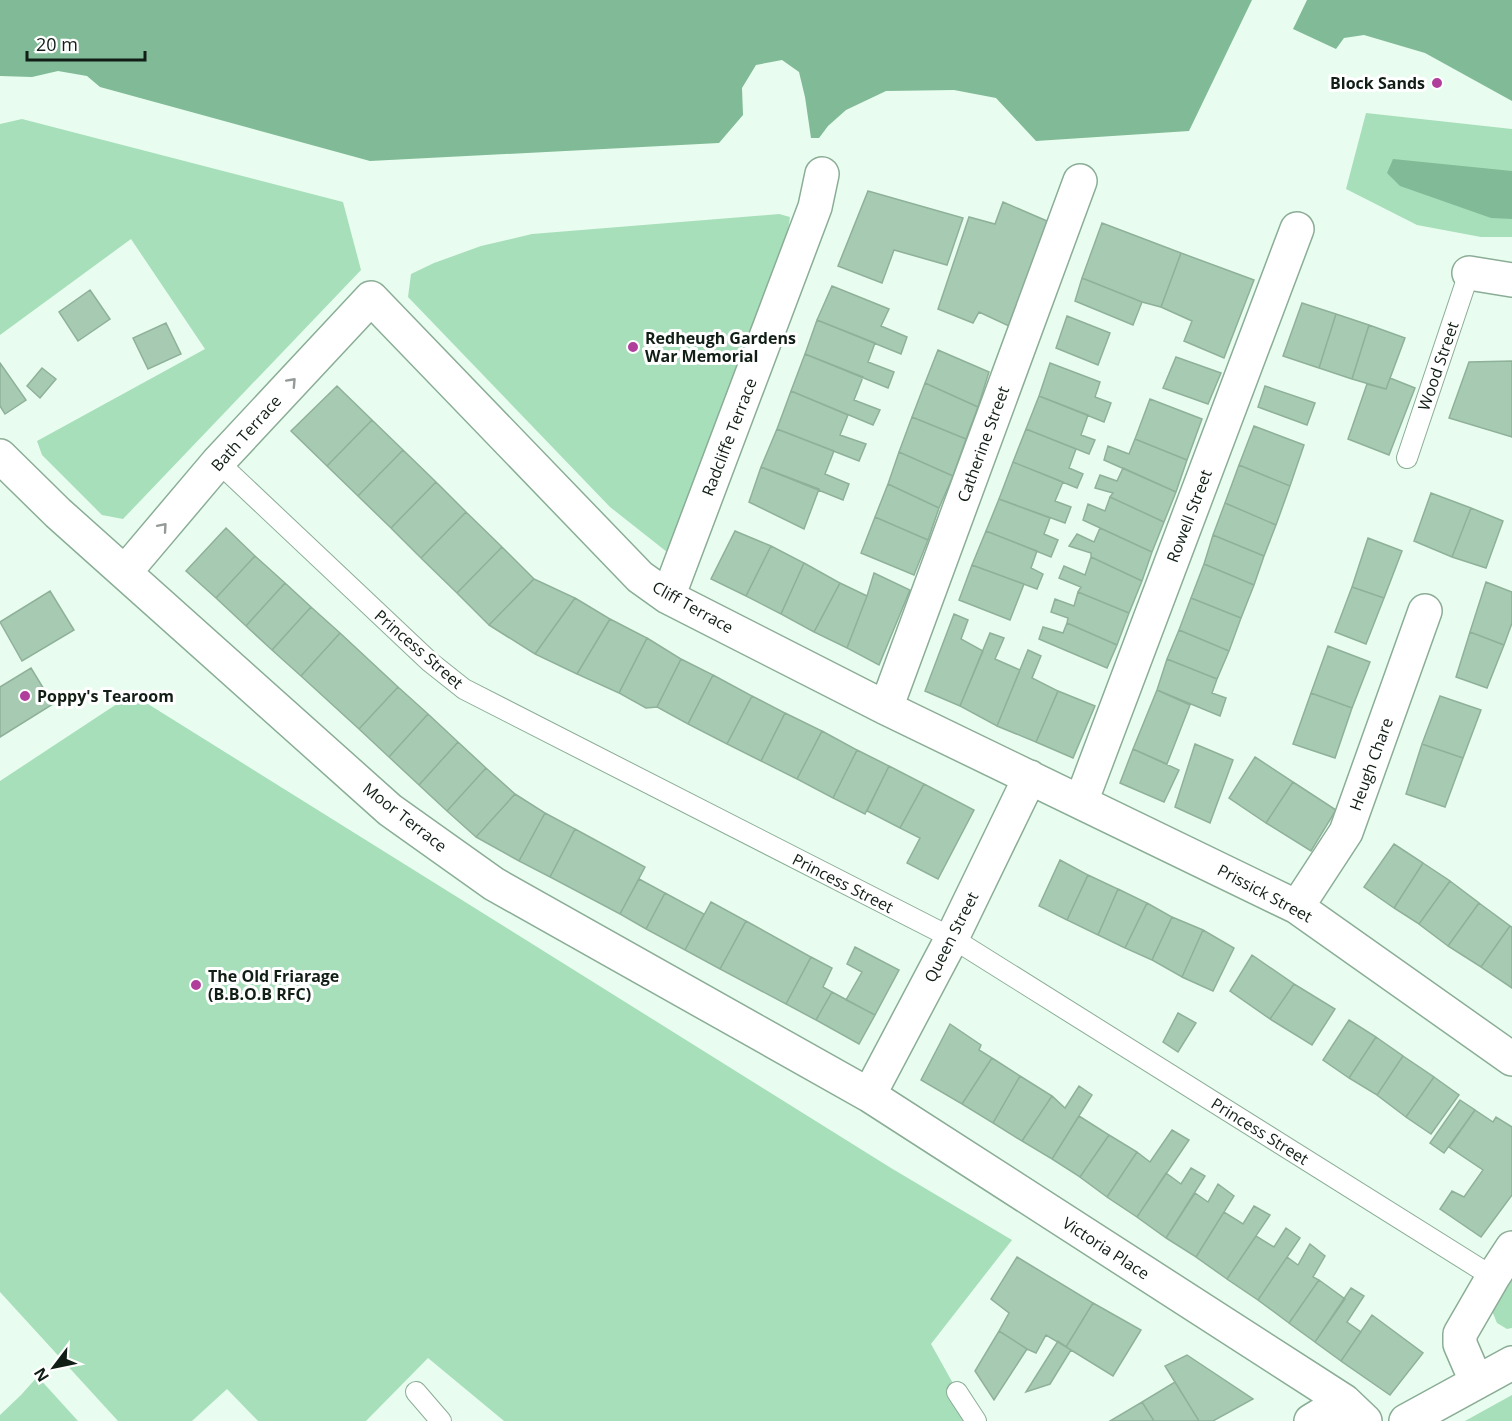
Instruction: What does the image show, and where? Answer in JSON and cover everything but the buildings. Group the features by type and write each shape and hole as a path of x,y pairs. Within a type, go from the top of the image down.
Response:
{"street":[{"name":"Radcliffe Terrace","path":"668,597 814,207 822,174"},
{"name":"Catherine Street","path":"886,708 1080,181"},
{"name":"Rowell Street","path":"1081,802 1297,229"},
{"path":"1468,273 1512,280"},
{"name":"Cliff Terrace","path":"371,298 640,577 668,597 886,708 1030,777"},
{"name":"Bath Terrace","path":"125,572 218,462 371,298"},
{"name":"Moor Terrace","path":"0,456 58,513 390,810 494,884 869,1095"},
{"name":"Heugh Chare","path":"1297,907 1346,832 1425,611"},
{"name":"Prissick Street","path":"1030,777 1297,907 1512,1059"},
{"name":"Queen Street","path":"869,1095 952,938 1030,777"},
{"name":"Victoria Place","path":"869,1095 1354,1411"},
{"path":"1476,1381 1460,1344 1460,1334 1512,1248"},
{"path":"1406,1421 1512,1363"},
{"path":"1311,1421 1354,1411"}],"lane":[{"name":"Wood Street","path":"1407,458 1468,273"},
{"name":"Princess Street","path":"218,462 430,663 464,689 952,938 1493,1277"},
{"path":"416,1392 441,1421"},
{"path":"957,1392 976,1421"}],"shaded area":[{"path":"0,0 1252,0 1189,131 1036,141 996,98 954,90 886,91 846,110 828,126 819,138 811,138 799,72 782,60 756,65 742,88 743,115 719,143 370,161 100,87 87,76 58,71 32,77 0,76"},
{"path":"1307,0 1512,0 1512,101 1425,53 1364,35 1344,38 1336,49 1293,29"},
{"path":"1366,113 1512,129 1512,237 1481,237 1417,225 1346,189"},
{"path":"22,119 343,202 361,270 123,519 102,515 42,455 37,441 205,349 131,239 0,335 0,124"},
{"path":"1393,159 1512,171 1512,219 1491,218 1400,186 1387,173"},
{"path":"779,214 790,217 786,244 667,552 610,507 408,297 411,274 481,246 532,234"},
{"path":"132,694 891,1168 1012,1240 931,1344 974,1421 504,1421 428,1358 366,1421 258,1421 227,1389 192,1421 118,1421 0,1292 0,781"},
{"path":"1512,1271 1512,1328 1507,1329 1497,1323 1492,1311"},
{"path":"38,1376 78,1421 0,1421 0,1415"},
{"path":"1512,1395 1512,1421 1465,1421"}],"place":[{"name":"Block Sands","path":"1437,83"},
{"name":"Redheugh Gardens War Memorial","path":"633,347"},
{"name":"Poppy's Tearoom","path":"25,696"},
{"name":"The Old Friarage (B.B.O.B RFC)","path":"196,985"}]}
